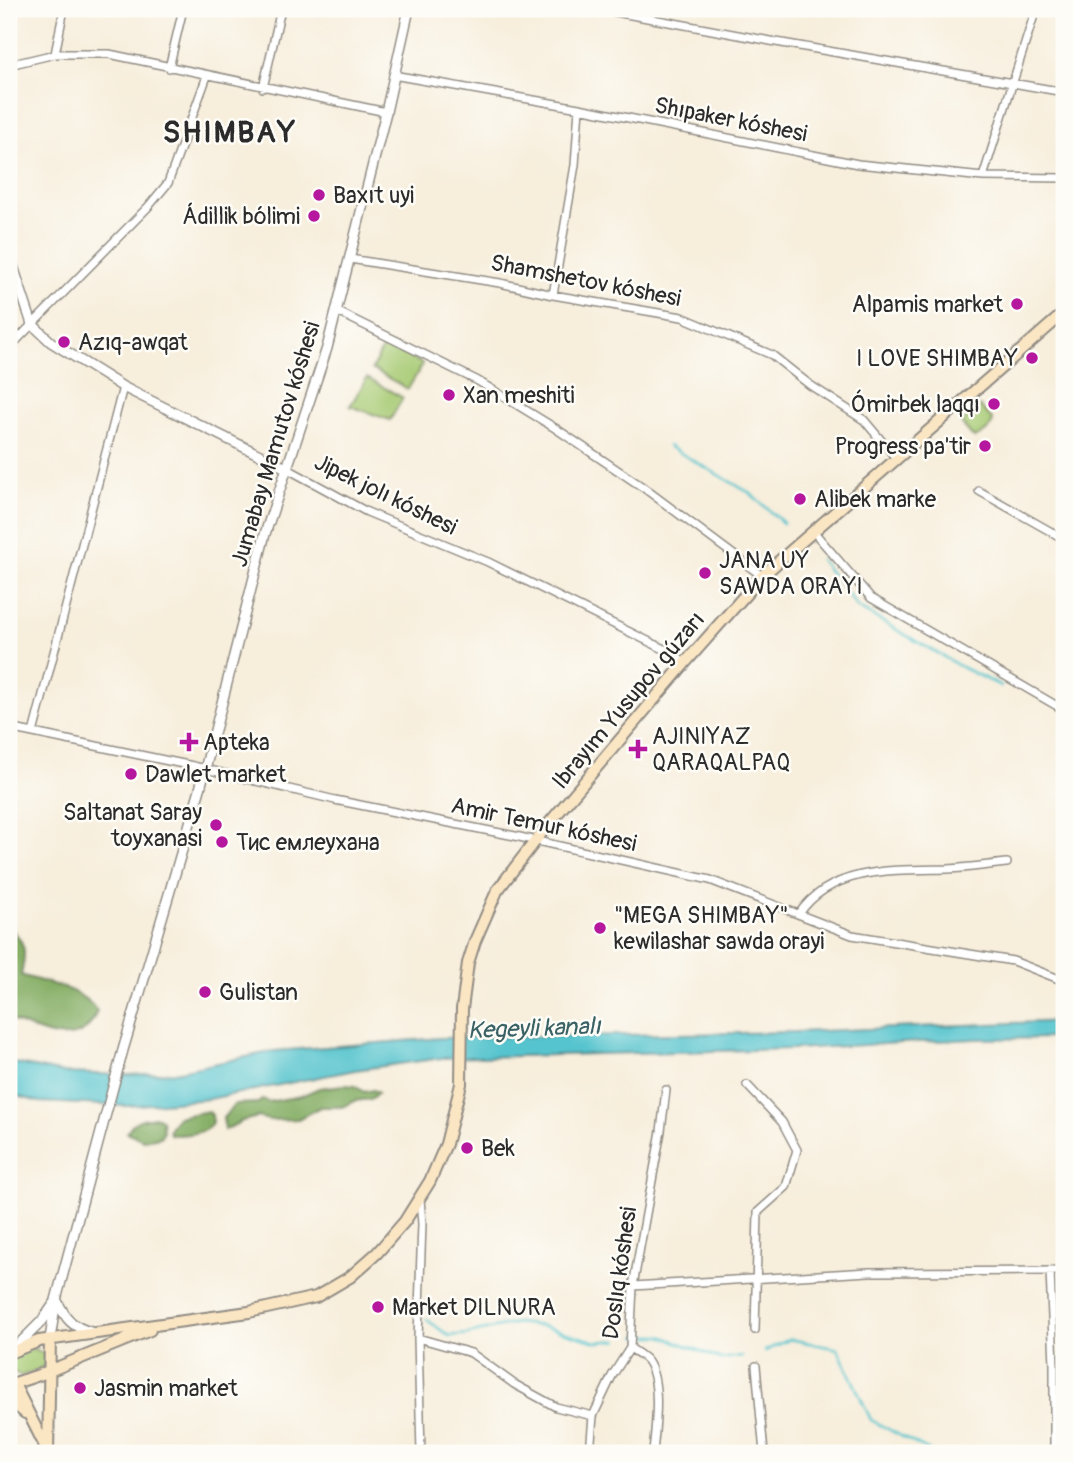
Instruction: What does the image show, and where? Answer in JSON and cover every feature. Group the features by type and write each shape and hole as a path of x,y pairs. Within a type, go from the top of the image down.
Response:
{"main road":[{"name":"Ibrayım Yusupov gúzarı","path":"162,1325 258,1311 316,1297 350,1277 377,1253 405,1222 446,1144 463,1069 461,1026 466,974 475,941 497,891 535,841 762,576 896,458 1063,318"},
{"path":"11,1351 50,1339 162,1325"},
{"path":"48,1453 10,1384 162,1325"},
{"path":"48,1453 50,1339"},
{"path":"9,1399 33,1422"}],"street":[{"path":"55,54 64,9"},
{"path":"169,68 183,9"},
{"path":"263,88 281,9"},
{"name":"Jumabay Mamutov kóshesi","path":"50,1339 57,1300 122,1050 206,769 238,634 286,468 320,370 336,311 409,9"},
{"path":"599,9 1064,92"},
{"path":"983,177 1036,9"},
{"path":"9,65 55,54 109,54 386,112"},
{"name":"Shıpaker kóshesi","path":"393,75 579,108 859,164 983,177 1064,178"},
{"path":"9,348 148,207 168,183 207,76"},
{"path":"554,295 575,165 579,108"},
{"name":"Jipek jolı kóshesi","path":"9,254 33,324 51,342 123,387 286,468 367,512 496,566 674,654 685,663"},
{"name":"Shamshetov kóshesi","path":"350,259 500,283 682,317 772,355 810,385 864,420 896,458"},
{"path":"336,311 478,381 555,428 643,488 762,576"},
{"path":"33,733 123,387"},
{"path":"979,491 1064,539"},
{"path":"813,531 871,598 1064,710"},
{"name":"Amir Temur kóshesi","path":"9,728 710,880 852,935 1013,961 1064,981"},
{"path":"799,914 809,899 840,881 892,869 950,869 1007,863"},
{"path":"747,1085 782,1122 797,1150 786,1187 758,1212 755,1330"},
{"name":"Doslıq kóshesi","path":"590,1453 593,1416 611,1377 630,1348 633,1286 662,1131 666,1090"},
{"path":"420,1197 422,1224 418,1338 421,1453"},
{"path":"1050,1271 1055,1453"},
{"path":"633,1286 869,1272 1064,1271"},
{"path":"11,1351 43,1320 57,1300 70,1323 78,1329 93,1332"},
{"path":"418,1338 471,1353 514,1384 556,1407 593,1416"},
{"path":"630,1348 648,1362 654,1380 656,1414 653,1453"},
{"path":"1054,1364 1064,1364"},
{"path":"756,1366 764,1453"},
{"path":"942,1453 953,1453"}],"green space":[{"path":"385,344 423,364 408,389 372,369"},
{"path":"367,378 403,398 390,420 350,406"},
{"path":"980,406 993,420 986,431 974,438 961,423"},
{"path":"9,926 24,949 21,975 72,991 97,1011 85,1030 57,1036 9,1019"},
{"path":"355,1086 364,1092 373,1090 378,1093 371,1099 354,1101 342,1107 320,1107 298,1119 269,1120 258,1117 242,1121 225,1130 223,1118 235,1104 258,1103 263,1099 268,1102 301,1096 319,1088"},
{"path":"208,1111 212,1115 212,1121 207,1129 191,1134 170,1134 169,1129 178,1117"},
{"path":"158,1117 162,1120 163,1132 160,1137 143,1140 127,1132 140,1120"},
{"path":"33,1348 44,1354 43,1367 22,1376 16,1374 9,1365 13,1357"}],"water":[{"path":"1064,1021 1064,1038 974,1039 793,1049 442,1058 355,1070 209,1099 127,1106 39,1102 9,1094 9,1062 64,1073 129,1075 175,1072 274,1051 441,1038 795,1032"}],"waterway":[{"path":"668,446 750,493 783,523"},
{"path":"820,559 832,575"},
{"path":"837,579 857,607 963,668 1001,686"},
{"path":"426,1319 449,1336 517,1323 542,1326 597,1342 618,1340"},
{"path":"637,1336 662,1336 721,1359 742,1356"},
{"path":"765,1351 790,1339 838,1349 871,1420 929,1451"}],"place":[{"name":"Baxıt uyi","path":"319,195"},
{"name":"Ádillik bólimi","path":"314,216"},
{"name":"Alpamis market","path":"1017,304"},
{"name":"Azıq-awqat","path":"64,342"},
{"name":"I LOVE SHIMBAY","path":"1032,358"},
{"name":"Xan meshiti","path":"449,395"},
{"name":"Ómirbek laqqı","path":"994,404"},
{"name":"Progress pa'tir","path":"985,446"},
{"name":"Alibek marke","path":"800,499"},
{"name":"JANA UY SAWDA ORAYI","path":"705,573"},
{"name":"Apteka","path":"189,742"},
{"name":"AJINIYAZ QARAQALPAQ","path":"638,749"},
{"name":"Dawlet market","path":"131,774"},
{"name":"Saltanat Saray toyxanasi","path":"216,825"},
{"name":"Тис емлеухана","path":"222,842"},
{"name":"\"MEGA SHIMBAY\" kewilashar sawda orayi","path":"600,928"},
{"name":"Gulistan","path":"205,992"},
{"name":"Bek","path":"467,1148"},
{"name":"Market DILNURA","path":"378,1307"},
{"name":"Jasmin market","path":"80,1388"}],"district":[{"name":"SHIMBAY","path":"230,132"}],"water label":[{"name":"Kegeyli kanalı","path":"534,1028"}]}
